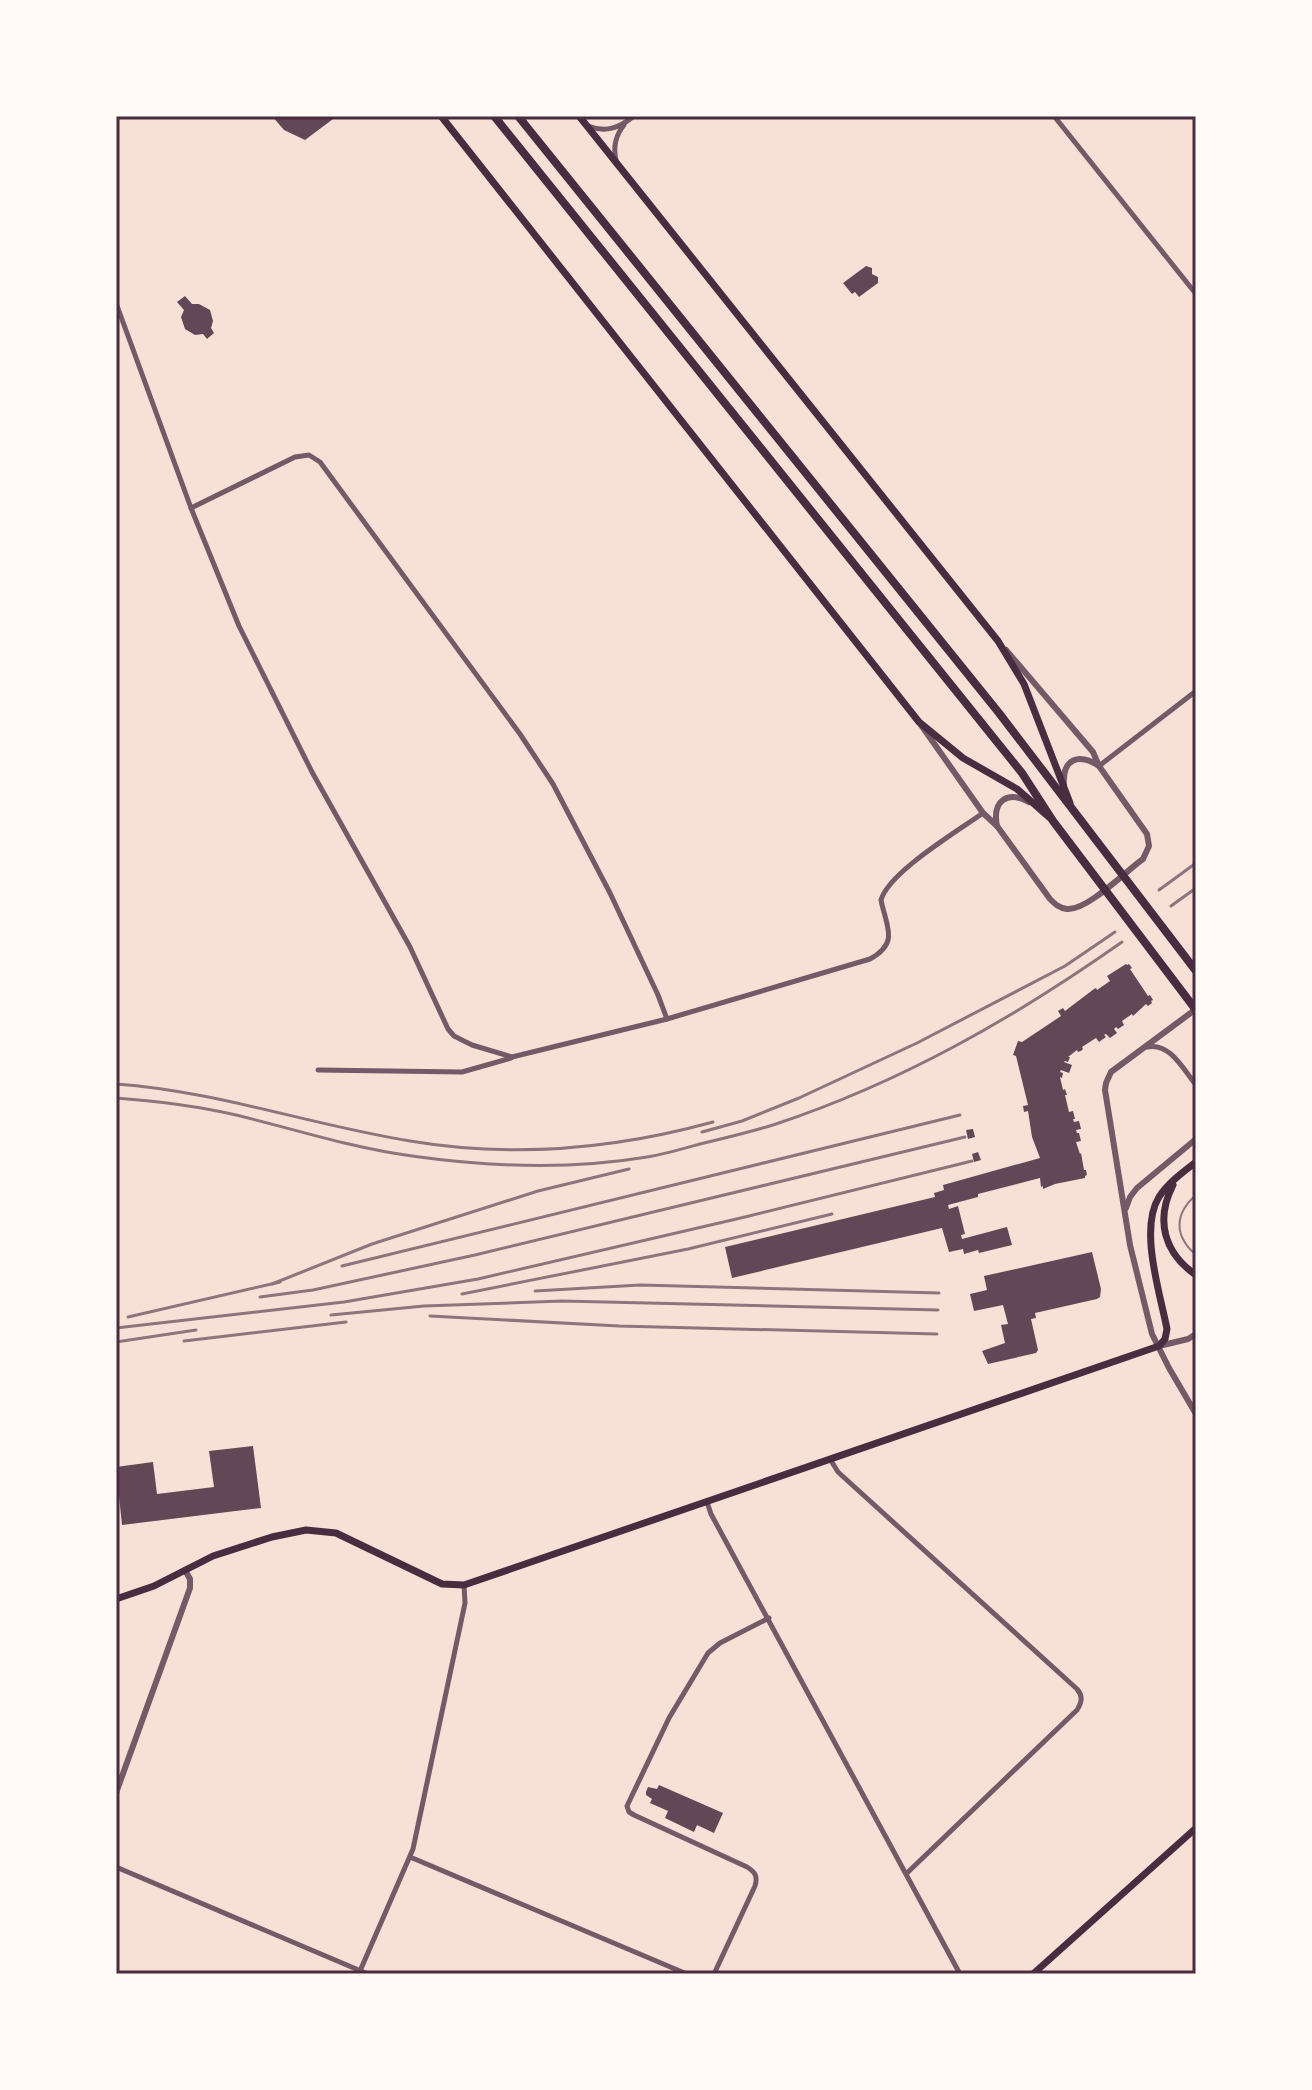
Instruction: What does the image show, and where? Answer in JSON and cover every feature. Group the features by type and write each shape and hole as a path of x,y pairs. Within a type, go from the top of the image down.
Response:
{"main road":[{"path":"441,116 919,722 948,747 1017,789 1053,821"},
{"path":"494,116 1022,773 1053,821 1196,1009"},
{"path":"518,116 999,713 1196,971"},
{"path":"579,116 998,641 1024,684 1072,807"},
{"path":"116,1599 154,1586 213,1556 272,1537 312,1530 346,1537 442,1584 464,1585 1159,1346 1165,1339 1167,1329 1156,1272 1151,1222 1157,1200 1196,1162"},
{"path":"1176,1180 1165,1207 1164,1234 1174,1254 1196,1275"},
{"path":"1033,1974 1196,1828"}],"street":[{"path":"617,164 615,142 624,124 634,116"},
{"path":"1054,116 1196,294"},
{"path":"586,125 604,130 624,124"},
{"path":"116,303 191,508 239,626 312,772 410,947 448,1029 462,1041 510,1056"},
{"path":"191,508 295,457 309,455 320,462 520,734 553,784 610,893 667,1019"},
{"path":"919,722 983,813 997,826 1054,903 1068,909 1085,903 1143,859 1149,846 1146,831 1099,766 1093,752 998,641"},
{"path":"1099,766 1196,691"},
{"path":"1067,795 1064,773 1070,763 1085,758 1099,766"},
{"path":"318,1070 462,1072 510,1056 667,1019 834,971 878,955 887,945 889,937 881,900 889,884 1003,800 1017,797 1037,807"},
{"path":"997,826 996,813 1003,800"},
{"path":"1196,1009 1111,1072 1106,1083 1130,1245 1152,1334 1196,1414"},
{"path":"1147,1047 1159,1046 1167,1050 1196,1085"},
{"path":"1126,1220 1128,1203 1137,1188 1196,1139"},
{"path":"1159,1346 1196,1334"},
{"path":"830,1459 838,1472 1081,1695 1077,1710 907,1873"},
{"path":"707,1502 960,1974"},
{"path":"116,1793 190,1588 190,1579 185,1570"},
{"path":"360,1971 410,1857 465,1603 464,1585"},
{"path":"714,1974 755,1886 755,1874 747,1867 634,1815 627,1806 669,1718 708,1653 720,1643 769,1618"},
{"path":"410,1857 687,1974"},
{"path":"116,1867 368,1974"}],"building":[{"path":"272,116 337,116 305,140 284,130"},
{"path":"866,266 872,268 878,283 859,297 843,283"},
{"path":"185,296 192,304 210,310 214,333 207,339 203,334 195,335 185,329 181,317 184,310 177,302"},
{"path":"1126,964 1150,995 1152,1003 1122,1021 1124,1025 1118,1029 1116,1027 1117,1033 1110,1038 1106,1034 1099,1042 1096,1038 1081,1051 1077,1050 1068,1057 1068,1062 1064,1062 1072,1065 1069,1073 1060,1072 1063,1073 1060,1077 1069,1112 1073,1111 1074,1122 1079,1121 1081,1129 1076,1130 1081,1141 1076,1142 1086,1170 1085,1178 1043,1189 1040,1178 948,1205 949,1209 958,1206 965,1234 961,1235 962,1239 1007,1227 1012,1245 979,1253 978,1250 964,1254 963,1249 949,1252 942,1228 732,1278 725,1247 935,1197 934,1193 944,1190 943,1185 1040,1158 1032,1137 1028,1111 1024,1112 1023,1106 1028,1105 1016,1056 1013,1055 1018,1041 1022,1042 1061,1016 1058,1011 1063,1008 1065,1011 1094,989 1097,990 1110,981 1107,976"},
{"path":"973,1129 975,1137 968,1139 966,1130"},
{"path":"978,1152 981,1160 974,1162 972,1154"},
{"path":"1092,1252 1100,1297 1035,1313 1036,1318 1031,1319 1038,1350 1036,1353 988,1364 982,1351 1005,1343 1001,1325 1008,1324 1003,1305 974,1311 970,1294 987,1290 984,1276"},
{"path":"253,1446 261,1508 122,1525 116,1467 153,1462 157,1494 214,1487 209,1451"},
{"path":"659,1785 723,1813 714,1833 697,1825 694,1832 665,1818 668,1811 650,1803 652,1799 646,1795 648,1787 657,1789"}],"tram line":[{"path":"1196,1195 1184,1210 1180,1225 1184,1240 1196,1255"}],"railway":[{"path":"1159,890 1196,863"},
{"path":"1171,906 1196,888"},
{"path":"702,1132 742,1121 799,1098 917,1043 1065,966 1115,932"},
{"path":"116,1098 206,1109 390,1153 441,1160 500,1165 559,1165 647,1157 776,1124 868,1089 998,1022 1122,942"},
{"path":"116,1084 227,1101 410,1141 486,1149 524,1150 601,1144 639,1139 713,1122"},
{"path":"342,1266 960,1115"},
{"path":"260,1297 313,1290 475,1255 965,1137"},
{"path":"116,1328 344,1302 478,1279 972,1161"},
{"path":"272,1284 372,1244 538,1191 629,1169"},
{"path":"462,1294 688,1249 832,1214"},
{"path":"128,1317 280,1282"},
{"path":"535,1291 640,1285 939,1293"},
{"path":"331,1315 424,1306 562,1301 938,1310"},
{"path":"430,1316 619,1326 937,1334"},
{"path":"184,1341 346,1322"},
{"path":"116,1342 196,1330"}]}
